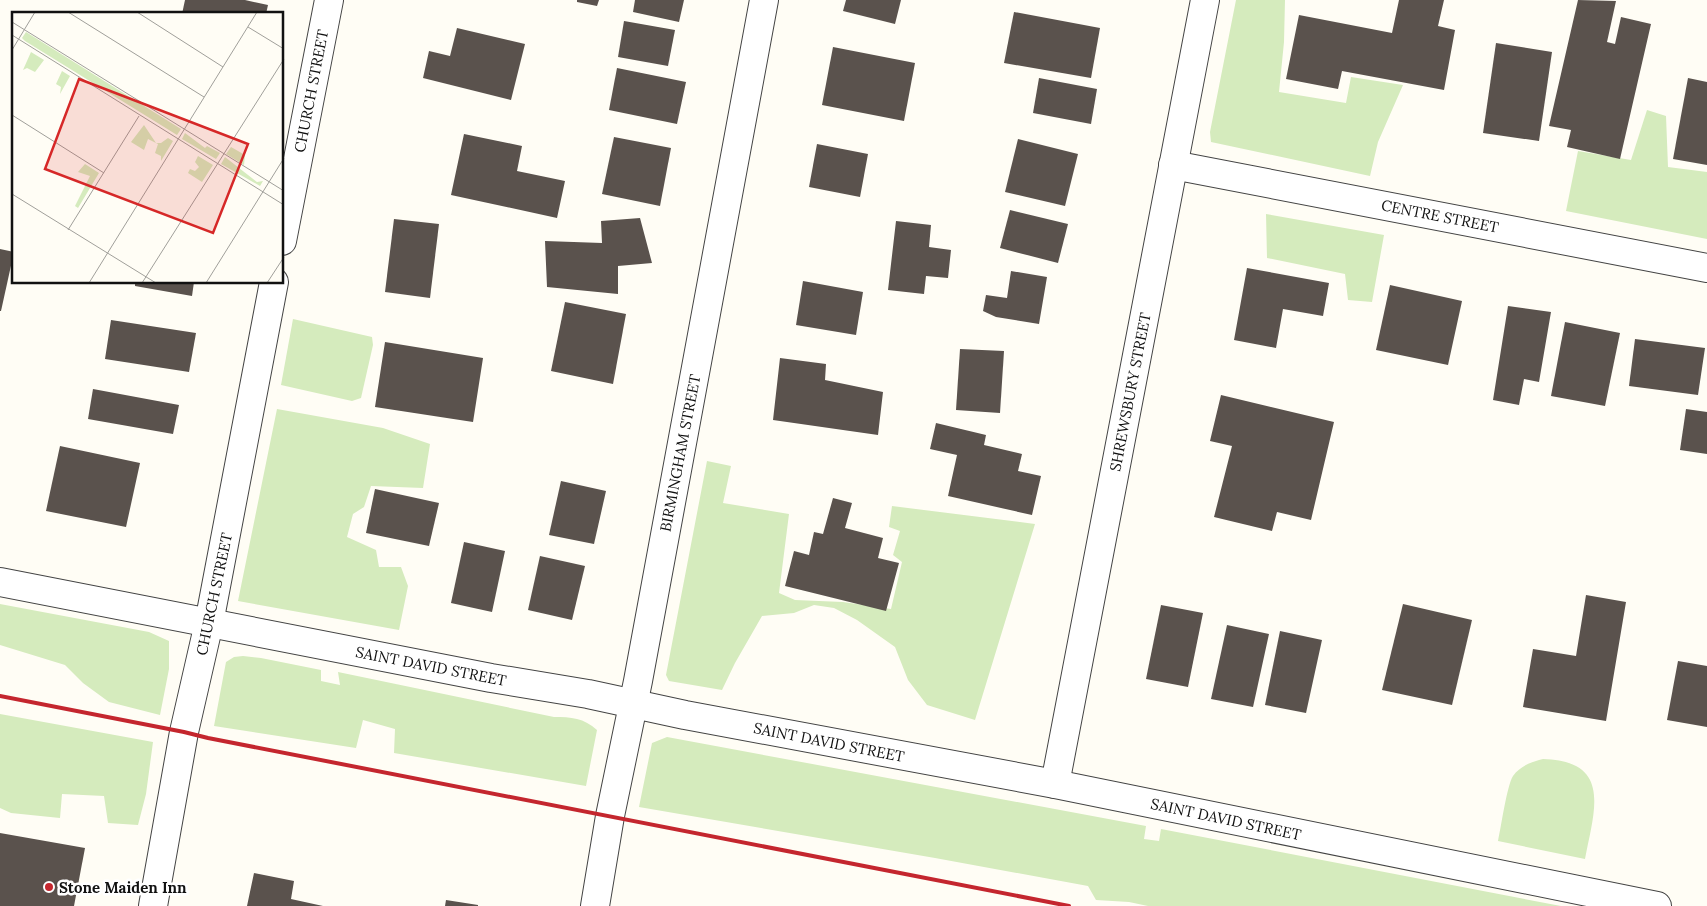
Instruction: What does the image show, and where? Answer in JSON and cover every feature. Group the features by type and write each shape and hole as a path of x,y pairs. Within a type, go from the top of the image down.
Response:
{"street":[{"name":"CHURCH STREET","path":"284,231 329,0"},
{"name":"BIRMINGHAM STREET","path":"595,906 610,816 633,704 764,0"},
{"name":"SHREWSBURY STREET","path":"1055,784 1205,0"},
{"name":"CENTRE STREET","path":"1173,165 1707,268"},
{"name":"CHURCH STREET","path":"153,906 184,732 209,623 274,284"},
{"name":"SAINT DAVID STREET","path":"0,582 491,678 588,694 662,711 1235,819 1657,906"}],"green space":[{"path":"1236,0 1285,0 1284,42 1279,92 1346,103 1351,77 1403,85 1378,142 1370,176 1211,142 1210,132"},
{"path":"1647,110 1666,116 1668,167 1707,172 1707,239 1566,211 1578,151 1631,160"},
{"path":"1266,214 1384,235 1372,302 1348,300 1345,274 1267,258"},
{"path":"293,319 372,337 373,345 361,398 352,401 281,385"},
{"path":"277,409 383,428 430,444 423,488 371,486 364,507 353,514 347,537 376,550 379,567 401,567 408,586 399,630 238,601"},
{"path":"707,461 731,466 723,503 789,514 779,593 795,600 843,602 891,609 902,562 893,555 900,531 889,527 892,506 1035,524 975,720 927,705 908,680 895,647 857,620 834,608 814,605 794,613 762,616 722,690 669,681 666,675"},
{"path":"0,604 149,632 169,641 169,669 160,715 109,702 83,683 65,665 0,645"},
{"path":"243,656 321,670 321,681 340,685 338,672 554,717 572,718 582,721 597,730 586,786 394,753 395,729 363,720 356,748 214,726 226,662 234,657"},
{"path":"0,714 153,742 146,794 138,825 108,823 104,796 62,794 60,818 11,813 0,808"},
{"path":"667,737 1146,826 1144,839 1159,841 1161,829 1561,906 1148,906 1129,902 1096,900 1088,886 639,807 652,743"},
{"path":"1543,759 1565,762 1580,769 1589,779 1594,792 1594,807 1585,859 1498,841 1506,797 1513,776 1526,765"}],"building":[{"path":"185,0 245,0 268,5 266,12 182,12"},
{"path":"577,0 599,0 597,6 577,2"},
{"path":"635,0 684,0 679,22 633,12"},
{"path":"846,0 901,0 895,24 843,11"},
{"path":"1399,0 1444,0 1438,26 1455,30 1444,90 1342,71 1338,89 1286,79 1299,15 1392,33"},
{"path":"1578,0 1616,1 1607,42 1615,44 1621,17 1651,24 1620,159 1567,147 1571,130 1549,126"},
{"path":"1014,12 1100,28 1091,78 1004,63"},
{"path":"624,21 675,30 668,66 618,57"},
{"path":"457,28 525,44 511,100 423,78 429,51 450,56"},
{"path":"1496,43 1552,52 1539,141 1483,133"},
{"path":"833,47 915,63 904,121 822,105"},
{"path":"617,68 686,82 677,124 609,110"},
{"path":"1039,78 1097,89 1091,124 1033,113"},
{"path":"1688,78 1707,82 1707,165 1673,159"},
{"path":"464,134 522,146 517,171 565,181 557,218 451,195"},
{"path":"614,137 671,148 660,206 602,194"},
{"path":"1018,139 1078,154 1065,206 1005,192"},
{"path":"817,144 868,154 860,197 809,187"},
{"path":"1010,210 1068,224 1058,263 1000,248"},
{"path":"640,218 652,263 618,266 618,294 547,287 545,241 602,243 601,221"},
{"path":"394,219 439,224 430,298 385,292"},
{"path":"896,221 931,225 929,247 951,250 948,278 926,276 924,294 888,290"},
{"path":"0,249 12,252 12,261 0,311"},
{"path":"1247,268 1329,283 1323,316 1283,309 1276,348 1234,340"},
{"path":"1011,271 1047,277 1039,324 996,317 983,311 986,295 1007,298"},
{"path":"803,281 863,292 856,335 796,325"},
{"path":"135,284 194,284 192,296 135,286"},
{"path":"1390,285 1462,301 1448,365 1376,350"},
{"path":"565,302 626,314 613,384 551,371"},
{"path":"1508,306 1551,312 1539,382 1524,379 1519,405 1493,400"},
{"path":"111,320 196,333 189,372 105,359"},
{"path":"1565,322 1620,333 1605,406 1551,396"},
{"path":"1635,339 1705,348 1698,395 1629,386"},
{"path":"385,342 483,358 473,422 375,407"},
{"path":"960,349 1004,351 1000,413 956,410"},
{"path":"780,358 826,364 825,380 883,392 878,435 773,420"},
{"path":"93,389 179,405 173,434 88,419"},
{"path":"1221,395 1334,422 1311,520 1277,512 1272,531 1214,517 1232,446 1210,441"},
{"path":"1686,409 1707,412 1707,454 1680,450"},
{"path":"936,423 986,435 984,445 1022,454 1018,471 1041,476 1032,515 948,496 957,455 930,449"},
{"path":"60,446 140,463 126,527 46,511"},
{"path":"561,481 606,491 594,544 549,535"},
{"path":"375,489 439,503 429,546 366,533"},
{"path":"833,498 852,503 845,528 883,538 878,558 899,563 886,611 785,586 794,551 809,555 814,532 823,534"},
{"path":"464,542 505,551 492,612 451,603"},
{"path":"540,556 585,566 572,620 528,610"},
{"path":"1586,595 1626,602 1606,721 1523,707 1533,649 1576,656"},
{"path":"1403,604 1472,620 1452,705 1382,690"},
{"path":"1161,605 1203,613 1188,687 1146,679"},
{"path":"1227,625 1269,634 1253,707 1211,699"},
{"path":"1280,631 1322,640 1306,713 1265,705"},
{"path":"1678,661 1707,666 1707,727 1667,720"},
{"path":"0,833 85,848 74,906 0,906"},
{"path":"254,873 294,881 291,899 323,906 247,906"},
{"path":"446,900 478,905 478,906 445,906"}],"railway":[{"path":"0,696 1069,906"}],"place":[{"name":"Stone Maiden Inn","path":"49,887"}]}
